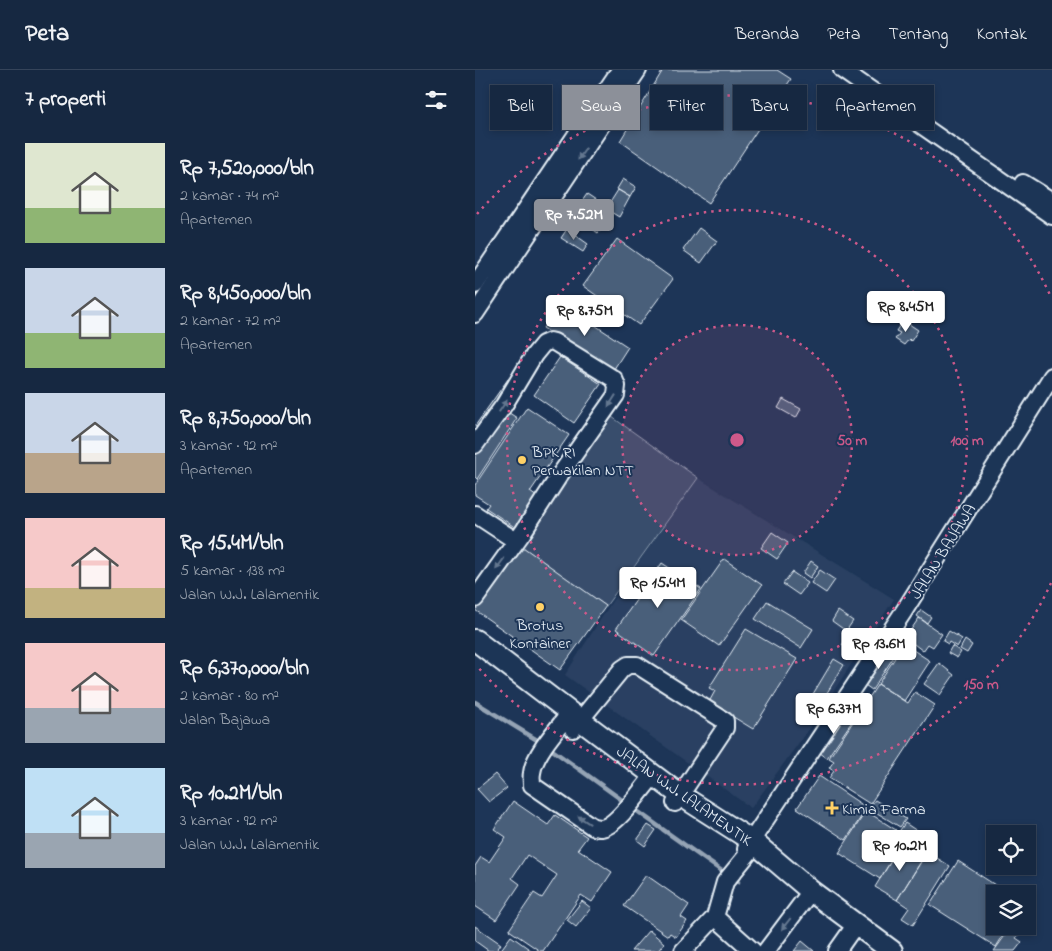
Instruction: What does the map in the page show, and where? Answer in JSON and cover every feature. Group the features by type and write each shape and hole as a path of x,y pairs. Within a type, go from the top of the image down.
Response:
{"main road":[{"name":"JALAN W.J. LALAMENTIK","path":"475,640 568,724 646,784 677,799 751,847 809,895 853,928 892,951"},
{"path":"475,657 568,724"},
{"path":"853,928 875,951"}],"street":[{"path":"475,285 620,70"},
{"path":"475,314 638,70"},
{"path":"842,70 866,85"},
{"path":"859,70 877,85"},
{"path":"934,127 1052,201"},
{"path":"934,129 1052,216"},
{"path":"475,445 504,405 534,355 547,341 554,342 614,380 617,386 616,396 475,599"},
{"name":"JALAN BAJAWA","path":"715,917 730,876 751,847 905,610 1052,376"},
{"path":"475,514 516,541"},
{"path":"646,784 624,812 614,822 603,828 593,827 532,785 531,774 534,762 540,752 628,665 637,665 725,722 725,728 677,799"},
{"path":"766,951 809,895"},
{"path":"683,951 715,917 753,951"},
{"path":"837,951 853,928"}],"shaded area":[{"path":"612,417 698,478 606,606 520,545"},
{"path":"698,478 894,599 806,733 751,808 565,675 622,586"}],"building":[{"path":"663,70 777,70 791,79 787,85 733,85 733,130 757,130 709,203 620,141 627,130 640,130 640,108 650,91 650,130 723,130 723,85 654,85"},
{"path":"623,179 636,187 630,197 617,189"},
{"path":"618,190 630,197 619,217 606,209"},
{"path":"587,194 602,204 593,217 578,207"},
{"path":"568,200 604,225 598,233 563,208"},
{"path":"699,228 717,241 701,263 683,250"},
{"path":"567,229 588,244 583,252 561,238"},
{"path":"617,239 673,279 639,325 583,286"},
{"path":"560,302 628,347 612,372 543,328"},
{"path":"903,320 918,330 911,341 909,339 904,345 895,339 900,333 896,331"},
{"path":"560,357 601,384 574,423 534,395"},
{"path":"508,379 514,383 482,431 475,426"},
{"path":"783,399 801,409 796,418 778,408"},
{"name":"BPK RI Perwakilan NTT","path":"527,407 569,435 530,492 537,497 516,528 486,508 489,504 475,495 475,485"},
{"path":"503,409 517,418 477,479 475,477 475,450"},
{"path":"772,532 788,543 777,559 761,548"},
{"name":"Brotus Kontainer","path":"520,545 606,606 560,670 475,610"},
{"path":"724,559 762,585 719,646 681,620"},
{"path":"811,561 818,566 810,578 803,573"},
{"path":"662,563 701,589 654,656 616,629"},
{"path":"820,570 835,580 826,593 811,583"},
{"path":"792,572 808,583 799,595 783,584"},
{"path":"767,601 813,629 801,648 755,619"},
{"path":"921,610 931,617 927,623 917,616"},
{"path":"838,611 853,621 846,631 832,621"},
{"path":"919,618 942,634 933,647 928,644 923,651 910,641 914,634 910,631"},
{"path":"746,629 797,659 753,729 709,702 715,691 709,688"},
{"path":"949,631 962,639 957,647 943,641"},
{"path":"847,638 859,646 854,653 842,645"},
{"path":"965,640 972,645 967,653 960,649"},
{"path":"904,644 930,661 904,701 878,684"},
{"path":"952,646 961,652 957,658 948,653"},
{"path":"886,649 895,655 872,690 862,683"},
{"path":"834,659 844,665 814,714 804,709"},
{"path":"939,663 954,675 940,695 924,684"},
{"path":"878,684 908,703 915,692 935,705 870,804 829,778 834,771 829,768 834,761 829,758"},
{"path":"842,713 853,720 827,758 816,750"},
{"path":"495,774 507,788 489,802 477,789"},
{"name":"Kimia Farma","path":"819,776 867,808 846,840 797,808"},
{"path":"875,800 906,819 900,827 869,808"},
{"path":"513,801 548,825 555,815 587,837 578,849 612,872 592,902 581,895 543,951 540,951 509,930 534,893 542,898 557,875 527,855 512,878 520,884 496,920 475,906 475,866 481,857 489,862 506,837 494,829"},
{"path":"866,811 896,830 892,837 902,843 880,879 839,853"},
{"path":"905,823 917,831 910,841 898,833"},
{"path":"648,825 656,830 645,846 637,840"},
{"path":"902,843 924,857 897,900 875,887"},
{"path":"927,852 950,866 913,925 902,918 909,908 897,900"},
{"path":"958,861 995,885 986,885 986,935 1003,935 996,947 930,905"},
{"path":"646,875 689,905 681,917 687,921 676,937 670,933 668,936 624,906"},
{"path":"582,901 591,908 576,927 567,920"},
{"path":"475,926 501,944 496,951 489,951 475,941"},
{"path":"649,930 664,943 658,951 631,951"},
{"path":"1006,935 1018,935 1016,938 1022,942 1015,951 994,951"},
{"path":"511,936 532,951 500,951"},
{"path":"802,941 814,951 794,951"}],"waterway":[{"path":"475,702 542,743"},
{"path":"548,747 738,882"}],"place":[{"name":"BPK RI Perwakilan NTT","path":"522,460"},
{"name":"Brotus Kontainer","path":"540,607"},
{"name":"Kimia Farma","path":"832,808"}]}
